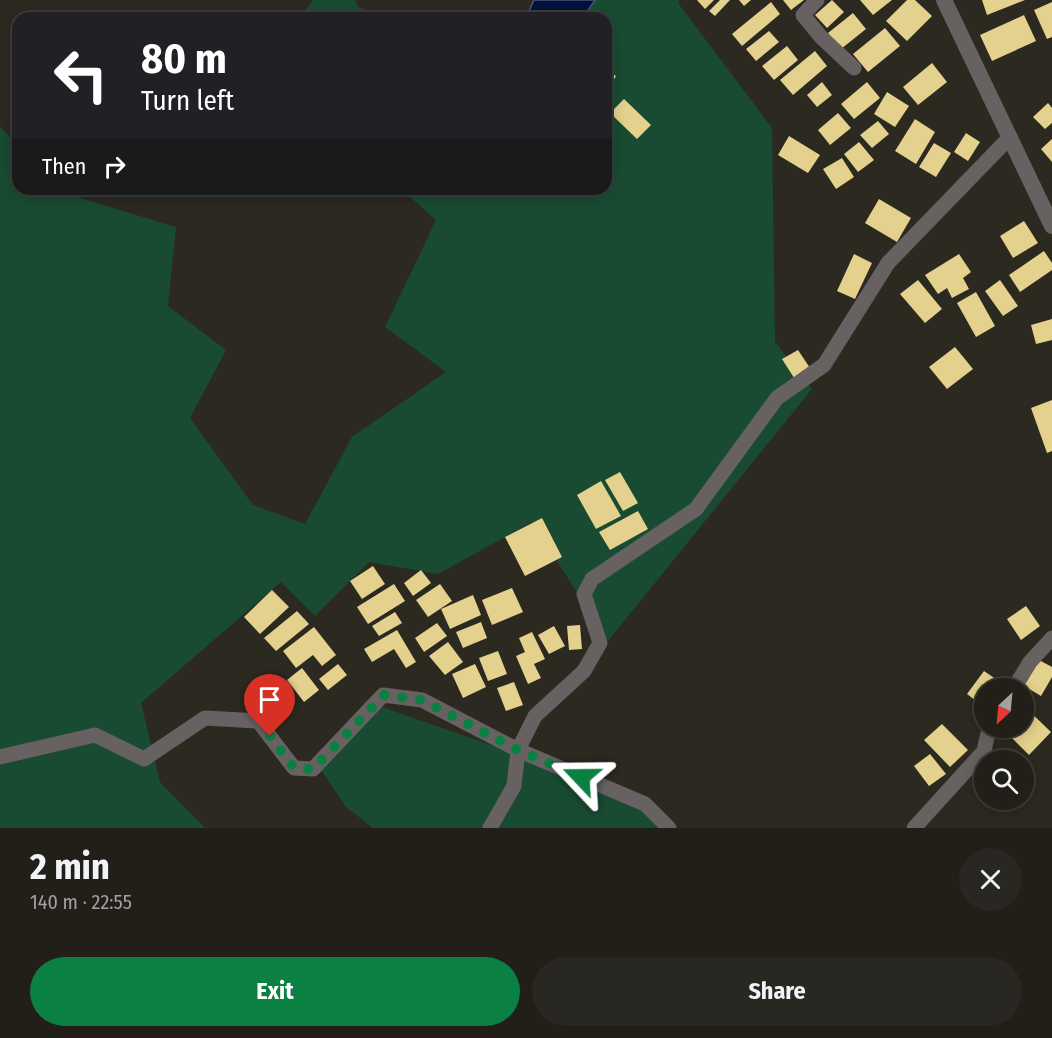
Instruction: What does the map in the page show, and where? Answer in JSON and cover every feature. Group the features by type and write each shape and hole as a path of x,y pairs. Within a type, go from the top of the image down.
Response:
{"street":[{"path":"817,0 803,15 821,37 854,68"},
{"path":"945,0 1052,226"},
{"path":"490,828 514,786 518,750 535,716 584,671 600,643 584,594 592,579 696,509 777,398 824,365 888,262 1010,137"},
{"path":"1020,678 1030,662 1052,638"},
{"path":"0,757 95,735 144,759 205,718 258,721 294,768 313,769 384,695 422,700 518,750 645,804 669,828"},
{"path":"914,828 984,751 987,738"}],"green space":[{"path":"313,0 355,0 358,7 374,12 304,12"},
{"path":"595,0 680,0 678,3 772,128 775,342 812,389 608,641 532,522 438,574 369,562 315,616 281,582 141,703 160,782 205,828 0,828 0,127 12,138 12,195 70,195 176,227 168,306 226,350 190,418 253,505 305,524 352,437 446,372 385,327 436,220 408,195 612,195 612,12 587,12"},
{"path":"365,701 576,775 678,828 373,828 346,807 321,770"}],"water":[{"path":"534,0 595,0 587,12 529,12"}],"building":[{"path":"697,0 714,0 705,9"},
{"path":"720,0 730,0 715,16 709,11"},
{"path":"739,0 751,0 744,6"},
{"path":"783,0 804,0 791,10"},
{"path":"832,0 844,12 827,28 815,15"},
{"path":"860,0 892,0 873,15"},
{"path":"907,0 915,0 932,16 907,41 886,21"},
{"path":"982,0 1025,0 987,15"},
{"path":"771,2 780,14 742,46 732,34"},
{"path":"1052,2 1052,37 1047,39 1034,10"},
{"path":"853,13 866,29 841,49 828,33"},
{"path":"1024,15 1036,41 992,61 980,35"},
{"path":"885,28 900,46 868,72 853,54"},
{"path":"769,31 779,42 756,61 746,49"},
{"path":"787,46 798,60 774,80 762,66"},
{"path":"815,51 827,66 793,95 780,80"},
{"path":"932,63 947,82 918,105 903,87"},
{"path":"822,82 832,95 817,107 807,95"},
{"path":"867,82 880,98 854,119 841,104"},
{"path":"887,92 909,106 895,127 874,114"},
{"path":"624,99 651,125 637,139 612,115 612,111"},
{"path":"1048,103 1052,108 1052,123 1045,129 1033,117"},
{"path":"838,113 851,128 830,145 818,130"},
{"path":"915,119 935,132 916,164 895,151"},
{"path":"878,121 889,134 872,148 860,135"},
{"path":"966,133 980,142 968,161 954,152"},
{"path":"789,136 820,155 808,173 778,155"},
{"path":"1052,139 1052,162 1041,149"},
{"path":"859,142 874,160 858,172 844,154"},
{"path":"934,143 951,153 936,177 919,167"},
{"path":"842,158 854,177 836,189 823,169"},
{"path":"879,199 911,218 897,242 865,223"},
{"path":"1024,221 1038,243 1013,258 1000,236"},
{"path":"1044,251 1052,263 1052,270 1020,292 1009,275"},
{"path":"854,254 872,263 855,299 837,291"},
{"path":"959,254 971,272 963,278 969,289 952,298 947,288 938,294 925,275"},
{"path":"918,280 942,309 925,323 900,294"},
{"path":"1000,280 1018,306 1003,316 985,291"},
{"path":"976,292 995,326 976,337 957,303"},
{"path":"1052,319 1052,340 1036,344 1031,325"},
{"path":"955,347 973,369 947,389 929,367"},
{"path":"798,350 812,371 796,381 782,359"},
{"path":"1052,400 1052,451 1047,453 1031,408"},
{"path":"620,472 638,503 623,511 605,480"},
{"path":"601,481 621,516 596,529 577,495"},
{"path":"638,511 648,529 610,550 599,532"},
{"path":"542,518 562,557 525,576 505,537"},
{"path":"373,566 385,584 362,599 350,581"},
{"path":"421,570 431,583 413,596 404,583"},
{"path":"394,584 405,601 368,624 357,607"},
{"path":"440,584 452,601 428,617 416,600"},
{"path":"512,588 523,612 492,625 482,600"},
{"path":"272,590 289,607 260,634 244,617"},
{"path":"473,595 481,615 450,629 441,609"},
{"path":"1026,606 1040,626 1021,640 1007,619"},
{"path":"297,611 309,624 276,651 264,638"},
{"path":"395,612 402,623 379,636 372,626"},
{"path":"481,622 487,638 463,648 456,632"},
{"path":"437,623 447,636 424,652 415,638"},
{"path":"580,625 582,649 569,650 567,626"},
{"path":"554,626 565,646 549,654 538,635"},
{"path":"314,627 336,655 322,666 313,655 296,668 283,651"},
{"path":"397,630 416,662 406,668 394,649 372,662 364,649"},
{"path":"532,632 545,659 534,664 541,678 528,684 516,656 525,652 519,638"},
{"path":"448,642 463,662 445,675 429,656"},
{"path":"498,651 507,674 488,681 479,658"},
{"path":"1039,660 1052,667 1052,677 1041,696 1034,692 1034,678 1029,678"},
{"path":"338,664 347,675 328,690 319,679"},
{"path":"475,664 486,687 463,698 452,674"},
{"path":"302,668 319,690 304,702 287,680"},
{"path":"984,671 994,678 979,678"},
{"path":"514,682 523,705 506,711 497,688"},
{"path":"974,685 974,699 967,694"},
{"path":"1034,716 1051,732 1034,750 1024,750 1012,738 1034,738"},
{"path":"942,724 968,750 950,767 924,740"},
{"path":"930,754 946,774 929,786 914,766"}],"route":[{"path":"270,736 294,768 313,769 384,695 422,700 518,750 581,777"}]}
